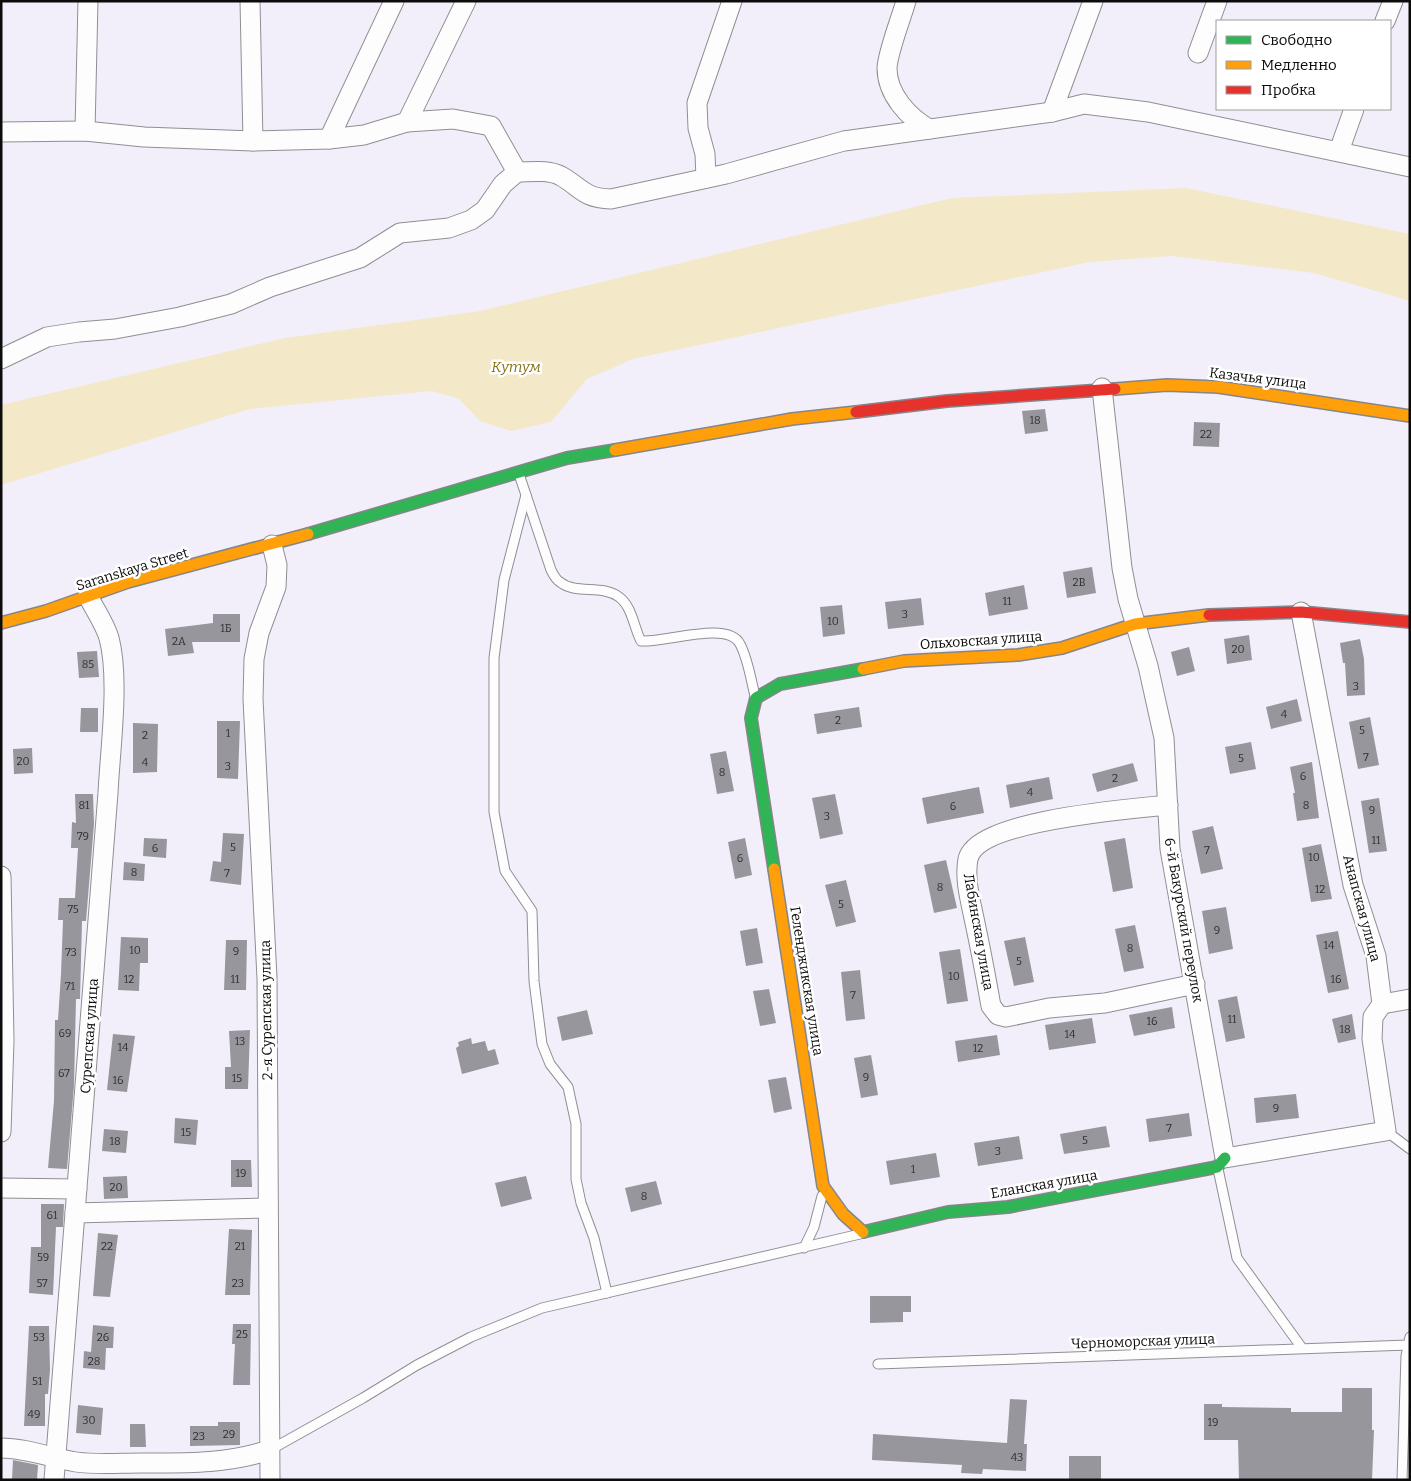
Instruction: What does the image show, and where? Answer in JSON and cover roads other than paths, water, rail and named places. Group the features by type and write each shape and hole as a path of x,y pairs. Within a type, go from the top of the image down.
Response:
{"street":[{"path":"85,130 88,1"},
{"path":"250,1 252,141"},
{"path":"329,139 394,1"},
{"path":"407,122 466,1"},
{"path":"706,178 705,154 698,128 697,103 732,1"},
{"path":"906,1 887,68 890,87 913,120 929,129"},
{"path":"1052,112 1093,1"},
{"path":"1198,52 1217,1"},
{"path":"1385,20 1392,1"},
{"path":"1,359 47,338 79,332 115,329 180,317 231,304 270,287 360,258 400,233 449,228 471,220 485,210 503,184 517,172 547,172 560,176 594,198 610,199 706,178 844,141 1052,112 1084,104 1148,112 1410,167"},
{"path":"1339,151 1354,110"},
{"path":"1,132 85,130 144,137 252,141 329,139 364,135 407,122 452,119 490,126 517,172"},
{"name":"Казачья улица","path":"518,472 577,456 792,419 947,401 1102,388 1168,385 1218,386 1410,416"},
{"name":"6-й Бакурский переулок","path":"1102,388 1122,568 1135,624 1148,666 1164,738 1170,849 1195,984 1221,1162"},
{"name":"Saranskaya Street","path":"1,623 46,611 128,582 272,545 518,472"},
{"name":"2-я Сурепская улица","path":"270,1480 267,978 253,699 254,659 259,633 276,587 277,566 272,545"},
{"name":"Сурепская улица","path":"54,1480 108,794 113,689 112,656 108,636 88,596"},
{"name":"Ольховская улица","path":"756,698 780,684 904,661 1018,655 1062,648 1135,624 1230,613 1301,612 1410,622"},
{"name":"Анапская улица","path":"1301,612 1353,885 1376,956 1382,1004 1374,1018 1372,1039 1386,1131"},
{"name":"Геленджикская улица","path":"756,698 751,718 823,1186 843,1214 864,1234"},
{"name":"Лабинская улица","path":"1168,804 1073,817 1015,828 988,838 974,847 968,858 967,872 991,1006 998,1015 1006,1017 1049,1008 1105,1003 1195,984"},
{"path":"1,876 4,1041 1,1132"},
{"path":"1382,1004 1410,999"},
{"path":"1221,1162 1386,1131"},
{"name":"Еланская улица","path":"864,1234 948,1212 1008,1207 1221,1162"},
{"path":"1,1188 78,1189"},
{"path":"75,1213 268,1208"},
{"path":"1,1448 28,1451 76,1462 100,1463 211,1463 244,1459 269,1450"}],"lane":[{"path":"518,472 550,570 560,583 574,588 607,591 619,597 627,606 634,629 642,641 654,642 713,632 730,635 740,643 756,698"},
{"path":"526,495 504,580 494,658 494,812 506,872 532,911 534,981 542,1044 550,1064 568,1087 576,1124 576,1179 594,1238 607,1293"},
{"path":"1386,1131 1410,1149"},
{"path":"1221,1162 1237,1258 1302,1348"},
{"path":"804,1248 821,1207 823,1186"},
{"path":"269,1450 363,1398 417,1365 471,1337 542,1308 864,1234"},
{"path":"1402,1480 1406,1356 1409,1341"},
{"name":"Черноморская улица","path":"878,1364 1302,1348 1409,1341"}],"water":[{"name":"Кутум","path":"1186,188 1410,234 1410,301 1314,273 1171,256 1090,262 633,359 587,379 551,422 511,431 480,421 459,399 432,391 250,409 1,485 1,405 285,338 480,311 952,198"}]}
